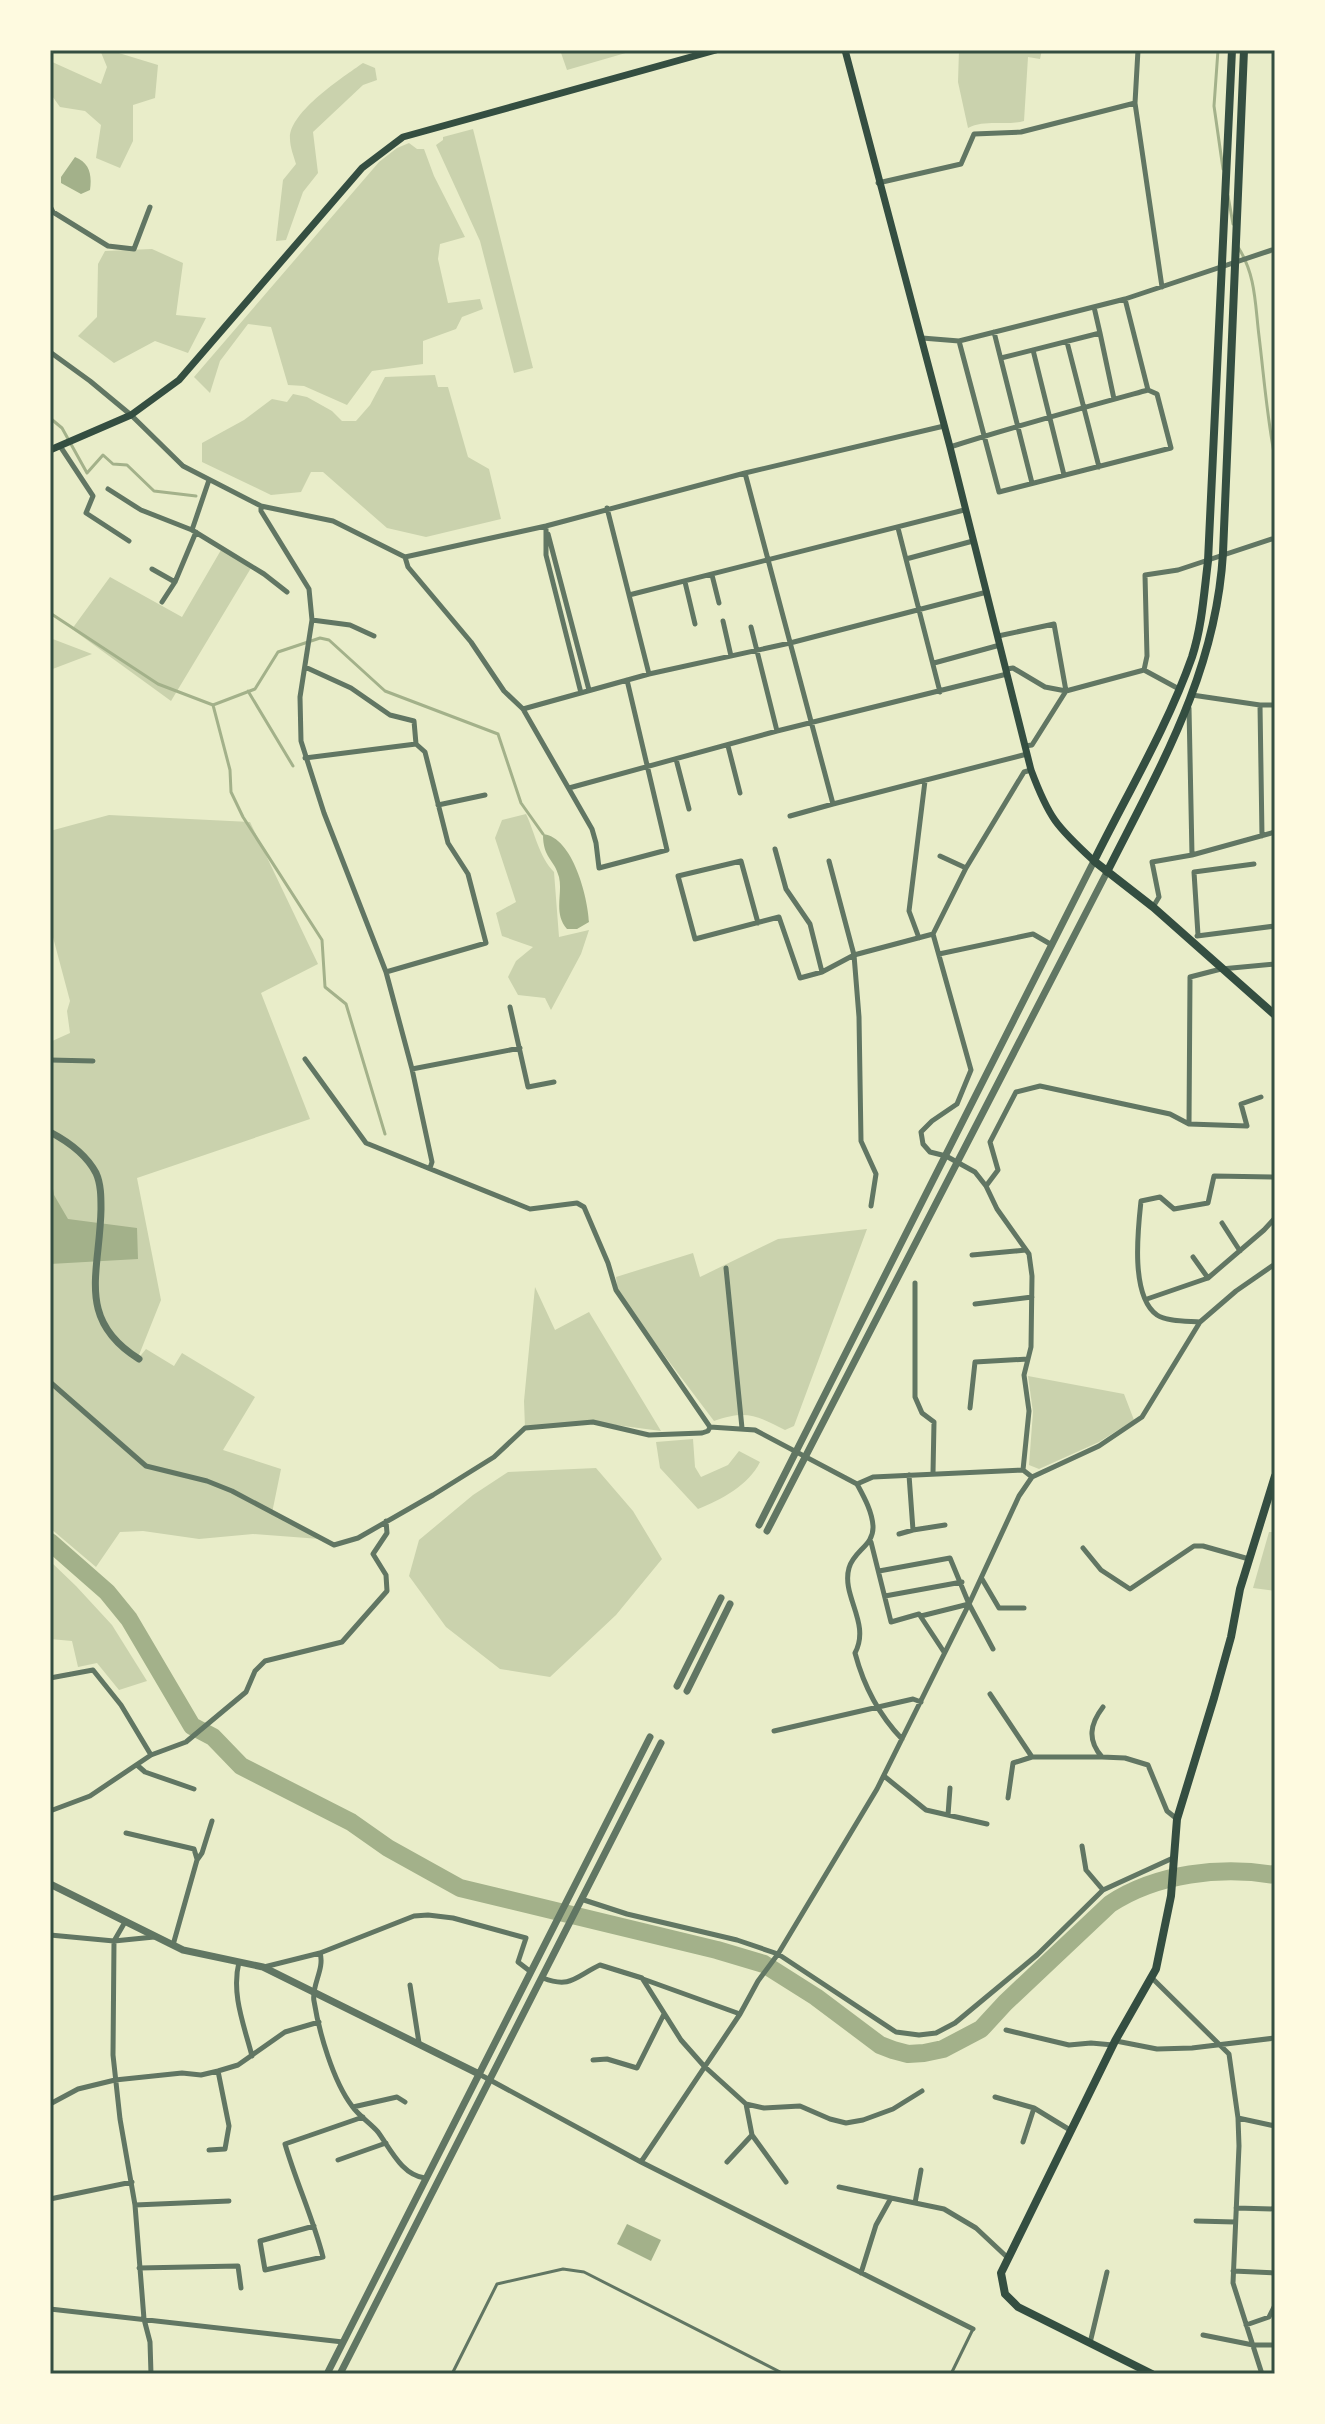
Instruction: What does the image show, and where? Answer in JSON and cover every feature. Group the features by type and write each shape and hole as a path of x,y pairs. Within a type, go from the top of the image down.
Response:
{"main road":[{"path":"50,450 131,415 179,380 362,168 403,137 716,50"},
{"path":"845,50 1031,770 1046,810 1059,829 1094,861 1153,907 1275,1015"},
{"path":"1094,861 1179,689 1193,654 1199,624 1208,561 1232,50"},
{"path":"1107,872 1190,700 1216,619 1223,553 1244,50"},
{"path":"1152,2374 1018,2307 1005,2294 1001,2273 1114,2043 1156,1969 1171,1893 1177,1819 1275,1476"}],"street":[{"path":"1138,50 1135,103 1162,287"},
{"path":"878,183 961,164 974,134 1021,132 1135,103"},
{"path":"50,206 53,212 108,246 134,249 150,207"},
{"path":"921,338 959,341 1125,299 1275,249"},
{"path":"1125,299 1148,390"},
{"path":"1094,307 1114,399"},
{"path":"994,332 1032,483"},
{"path":"1001,358 1100,333"},
{"path":"950,447 985,436 1018,426 1084,407 1148,390 1157,394 1171,448 999,492 985,436 959,341"},
{"path":"1067,342 1099,467"},
{"path":"1033,350 1064,475"},
{"path":"50,352 131,415 183,466 261,506 333,521 405,557 546,526 745,473 944,426"},
{"path":"60,446 93,496 86,513 129,541"},
{"path":"745,473 833,804"},
{"path":"162,602 175,582 209,480"},
{"path":"108,489 141,510 194,531 264,574 287,592"},
{"path":"261,506 268,523 309,589 312,620 299,721 305,758 386,972 412,1069 432,1162 430,1168"},
{"path":"607,508 649,674"},
{"path":"629,595 964,510"},
{"path":"546,526 589,690"},
{"path":"546,526 546,555 581,693"},
{"path":"898,528 940,692"},
{"path":"1144,670 1147,656 1145,575 1178,570 1275,538"},
{"path":"906,559 973,541"},
{"path":"405,557 408,567 471,642 504,691 523,709 592,829 599,868 667,850 627,680"},
{"path":"152,569 175,582"},
{"path":"712,575 719,603"},
{"path":"685,582 695,624"},
{"path":"523,709 649,674 790,643 987,592"},
{"path":"312,620 350,625 374,636"},
{"path":"723,621 731,656"},
{"path":"790,816 925,781 1026,750 1032,745 1066,691 1054,624 998,636"},
{"path":"751,627 777,731"},
{"path":"934,663 1000,645"},
{"path":"305,667 351,688 390,715 414,721 416,744 425,752 448,843 468,874 486,943 386,972"},
{"path":"569,788 777,731 940,692 1013,668 1045,687 1066,691 1144,670 1179,689"},
{"path":"1192,855 1190,700 1275,705"},
{"path":"1260,705 1262,836"},
{"path":"305,758 416,744"},
{"path":"728,746 740,793"},
{"path":"676,759 689,809"},
{"path":"1023,1470 1029,1411 1024,1375 1031,1347 1032,1297 1027,1250 975,1172 946,1156 930,1152 923,1144 921,1132 957,1104 971,1070 933,934 966,868 1024,772 1031,770"},
{"path":"919,938 909,911 925,781"},
{"path":"438,805 485,795"},
{"path":"1153,907 1159,897 1152,862 1192,855 1275,832"},
{"path":"775,849 786,889 810,924 822,972"},
{"path":"940,856 966,868"},
{"path":"758,923 741,861 678,876 695,939 758,923 779,917 800,978 822,972 854,955 933,934"},
{"path":"829,861 854,955 859,1017 861,1141 876,1174 871,1206"},
{"path":"759,1525 1094,861"},
{"path":"1198,935 1194,872 1254,864"},
{"path":"767,1531 1107,872"},
{"path":"1191,943 1198,935 1275,926"},
{"path":"939,954 1033,934 1052,945"},
{"path":"1189,1124 1190,977 1221,969 1275,964"},
{"path":"510,1007 528,1087 554,1082"},
{"path":"412,1069 520,1048"},
{"path":"305,1059 366,1143 530,1209 577,1203 584,1207 616,1290 710,1427"},
{"path":"50,1060 93,1061"},
{"path":"986,1186 998,1170 990,1142 1016,1092 1040,1086 1170,1114 1189,1124 1247,1126 1241,1104 1261,1097"},
{"path":"50,1132 82,1154 97,1175 101,1194 96,1267 97,1310 110,1337 139,1359"},
{"path":"1200,1322 1160,1317 1140,1287 1137,1231 1141,1201 1160,1197 1174,1209 1208,1203 1214,1176 1275,1177"},
{"path":"1147,1299 1208,1278 1275,1218"},
{"path":"1222,1223 1240,1251"},
{"path":"972,1255 1027,1250"},
{"path":"1193,1257 1208,1278"},
{"path":"641,2162 778,1954 884,1776 1019,1496 1032,1477 1099,1446 1142,1417 1200,1322 1236,1291 1275,1264"},
{"path":"726,1268 742,1428"},
{"path":"915,1283 915,1397 922,1413 934,1422 933,1473"},
{"path":"975,1304 1032,1297"},
{"path":"970,1408 975,1362 1028,1359"},
{"path":"50,1382 146,1466 207,1481 232,1491 334,1545 345,1544 494,1457 525,1428 593,1422 649,1435 702,1433 710,1427"},
{"path":"710,1427 755,1430 857,1484 869,1510 873,1527 871,1541 891,1622 969,1604"},
{"path":"857,1484 873,1477 933,1473 1023,1470 1032,1477"},
{"path":"909,1475 913,1530"},
{"path":"50,1811 90,1796 151,1755 186,1742 246,1692 255,1671 265,1661 335,1646 359,1626 387,1591 386,1575 373,1554 387,1533 386,1521"},
{"path":"899,1534 945,1525"},
{"path":"871,1541 849,1567 848,1578 861,1632 861,1642 855,1653 861,1678 876,1706 902,1739"},
{"path":"1083,1548 1101,1570 1130,1589 1194,1546 1249,1559"},
{"path":"879,1571 950,1558 969,1604 993,1649"},
{"path":"981,1578 999,1608 1024,1608"},
{"path":"885,1596 962,1582"},
{"path":"677,1686 721,1598"},
{"path":"687,1691 730,1604"},
{"path":"921,1616 944,1652"},
{"path":"50,1678 93,1670 121,1705 151,1755"},
{"path":"990,1694 1032,1757"},
{"path":"774,1731 876,1706 913,1699 921,1702"},
{"path":"1102,1757 1094,1748 1091,1737 1096,1716 1103,1707"},
{"path":"327,2374 650,1737"},
{"path":"340,2374 584,1900 661,1743"},
{"path":"1008,1798 1013,1763 1032,1757 1125,1758 1148,1765 1167,1811 1177,1819"},
{"path":"137,1765 145,1772 194,1789"},
{"path":"884,1776 926,1810 987,1824"},
{"path":"948,1815 950,1788"},
{"path":"173,1946 197,1860 212,1821"},
{"path":"126,1833 194,1849 197,1860"},
{"path":"1082,1846 1086,1870 1103,1890"},
{"path":"584,1900 627,1914 737,1940 778,1954 896,2032 919,2035 936,2033 986,2000 1103,1890 1174,1858"},
{"path":"50,1884 173,1946 263,1967 491,2080 641,2162 973,2329"},
{"path":"263,1967 320,1953 414,1916 441,1916 526,1938 518,1962 531,1972"},
{"path":"125,1922 114,1941 115,2080 135,2205 151,2374"},
{"path":"50,1935 114,1941 154,1937"},
{"path":"320,1953 322,1960 313,1997 336,2078 352,2107 386,2143 404,2168 417,2177 425,2178"},
{"path":"239,1962 235,1979 237,2000 252,2056"},
{"path":"543,1978 561,1984 569,1983 600,1965 740,2014"},
{"path":"1151,1977 1229,2054 1238,2118 1233,2283 1262,2374"},
{"path":"642,1978 681,2040 746,2104 764,2108 800,2106 846,2123 893,2109 922,2091"},
{"path":"410,1985 419,2044"},
{"path":"593,2060 607,2059 637,2068 664,2014"},
{"path":"50,2104 78,2089 115,2080 182,2073 201,2075 238,2065 285,2032 319,2022"},
{"path":"1006,2030 1069,2045 1114,2043 1157,2049 1275,2038"},
{"path":"209,2150 225,2149 229,2126 218,2071"},
{"path":"352,2107 397,2097 405,2102"},
{"path":"995,2097 1034,2108 1071,2131"},
{"path":"746,2104 752,2135 786,2182"},
{"path":"1023,2142 1034,2108"},
{"path":"314,2226 260,2241 265,2270 323,2257 314,2226 285,2144 363,2117"},
{"path":"1238,2118 1275,2126"},
{"path":"727,2162 752,2135"},
{"path":"338,2160 386,2143"},
{"path":"915,2203 921,2170"},
{"path":"50,2199 132,2182"},
{"path":"839,2187 944,2209 976,2228 1008,2258"},
{"path":"861,2273 876,2225 891,2198"},
{"path":"135,2205 229,2201"},
{"path":"1236,2208 1275,2209"},
{"path":"1196,2221 1235,2222"},
{"path":"139,2268 238,2266 241,2288"},
{"path":"1233,2271 1275,2273"},
{"path":"1090,2343 1107,2272"},
{"path":"1246,2325 1269,2317 1275,2305"},
{"path":"50,2309 344,2342"},
{"path":"1203,2335 1275,2345"}],"lane":[{"path":"452,2374 497,2284 563,2269 584,2272 784,2374"},
{"path":"951,2374 973,2329"}],"shaded area":[{"path":"100,50 158,65 155,98 133,105 133,141 120,168 96,158 101,125 85,111 60,107 50,93 50,61 101,84 107,67"},
{"path":"560,50 636,50 567,70"},
{"path":"959,50 1042,50 1040,59 1028,57 1024,121 968,128 958,82"},
{"path":"363,63 375,68 377,80 363,85 313,132 318,173 303,192 286,240 276,241 283,180 296,164 290,142 292,129 318,96"},
{"path":"473,129 533,368 514,373 480,241 436,145 443,137"},
{"path":"409,143 417,149 424,149 465,237 440,244 438,259 448,303 480,299 483,309 462,317 456,329 423,341 423,364 372,371 347,405 304,386 288,385 271,327 248,324 220,361 210,393 194,377 379,162"},
{"path":"75,157 87,166 90,175 90,190 81,194 61,183 61,177"},
{"path":"152,249 183,263 176,315 206,318 188,353 155,341 114,363 78,336 97,317 98,264 105,251"},
{"path":"435,375 438,387 448,387 468,457 489,469 501,519 426,537 387,528 323,472 311,472 301,492 271,495 202,462 202,443 244,420 272,399 287,402 293,394 307,397 332,411 342,421 356,421 370,405 385,377"},
{"path":"221,550 251,568 171,701 72,629 110,577 182,617"},
{"path":"50,638 92,654 50,670"},
{"path":"526,814 541,852 554,872 559,937 589,930 581,954 551,1010 545,998 518,995 508,977 516,961 533,947 502,936 496,913 516,902 495,838 502,820"},
{"path":"109,815 250,822 318,964 261,993 310,1119 137,1178 161,1300 137,1360 146,1349 174,1366 182,1353 255,1397 223,1450 281,1469 272,1513 320,1539 253,1534 199,1539 143,1531 120,1532 96,1567 50,1528 50,1042 70,1033 67,1011 70,1001 50,926 50,831"},
{"path":"543,834 563,846 577,870 589,922 577,929 567,929 560,917 559,877 545,849"},
{"path":"50,1170 54,1195 68,1219 137,1228 138,1259 50,1264"},
{"path":"867,1229 794,1426 785,1430 751,1416 714,1421 618,1294 616,1277 693,1253 700,1277 778,1239"},
{"path":"535,1287 555,1330 589,1312 661,1431 593,1422 525,1428 524,1401"},
{"path":"1028,1376 1124,1394 1134,1420 1099,1442 1039,1469 1029,1465 1033,1412"},
{"path":"693,1439 695,1467 701,1477 728,1465 739,1451 760,1462 742,1485 698,1509 660,1468 656,1442"},
{"path":"596,1468 633,1511 662,1559 616,1615 550,1677 500,1669 446,1627 409,1576 419,1540 473,1495 508,1472"},
{"path":"1269,1532 1275,1532 1275,1591 1253,1588"},
{"path":"50,1561 112,1625 147,1681 119,1690 97,1663 78,1667 72,1641 50,1639"},
{"path":"627,2224 661,2240 651,2261 617,2244"}],"waterway":[{"path":"1218,50 1214,106 1223,169"},
{"path":"1228,196 1233,224"},
{"path":"1238,247 1254,290 1275,458"},
{"path":"50,418 62,428 87,473 103,455 113,464 127,465 154,491 196,496"},
{"path":"50,613 158,684 213,705 230,770 231,792 243,817 322,940 325,987 346,1004 385,1134"},
{"path":"213,705 255,689 278,652 320,638 329,640 385,691 498,734 521,803 543,834"},
{"path":"248,691 293,766"},
{"path":"50,1542 107,1592 129,1619 192,1726 213,1737 241,1766 351,1822 388,1848 460,1888 764,1964 816,1997 880,2045 893,2050 908,2054 943,2049 981,2029 1110,1904 1128,1893 1190,1874 1233,1871 1275,1875"}]}
